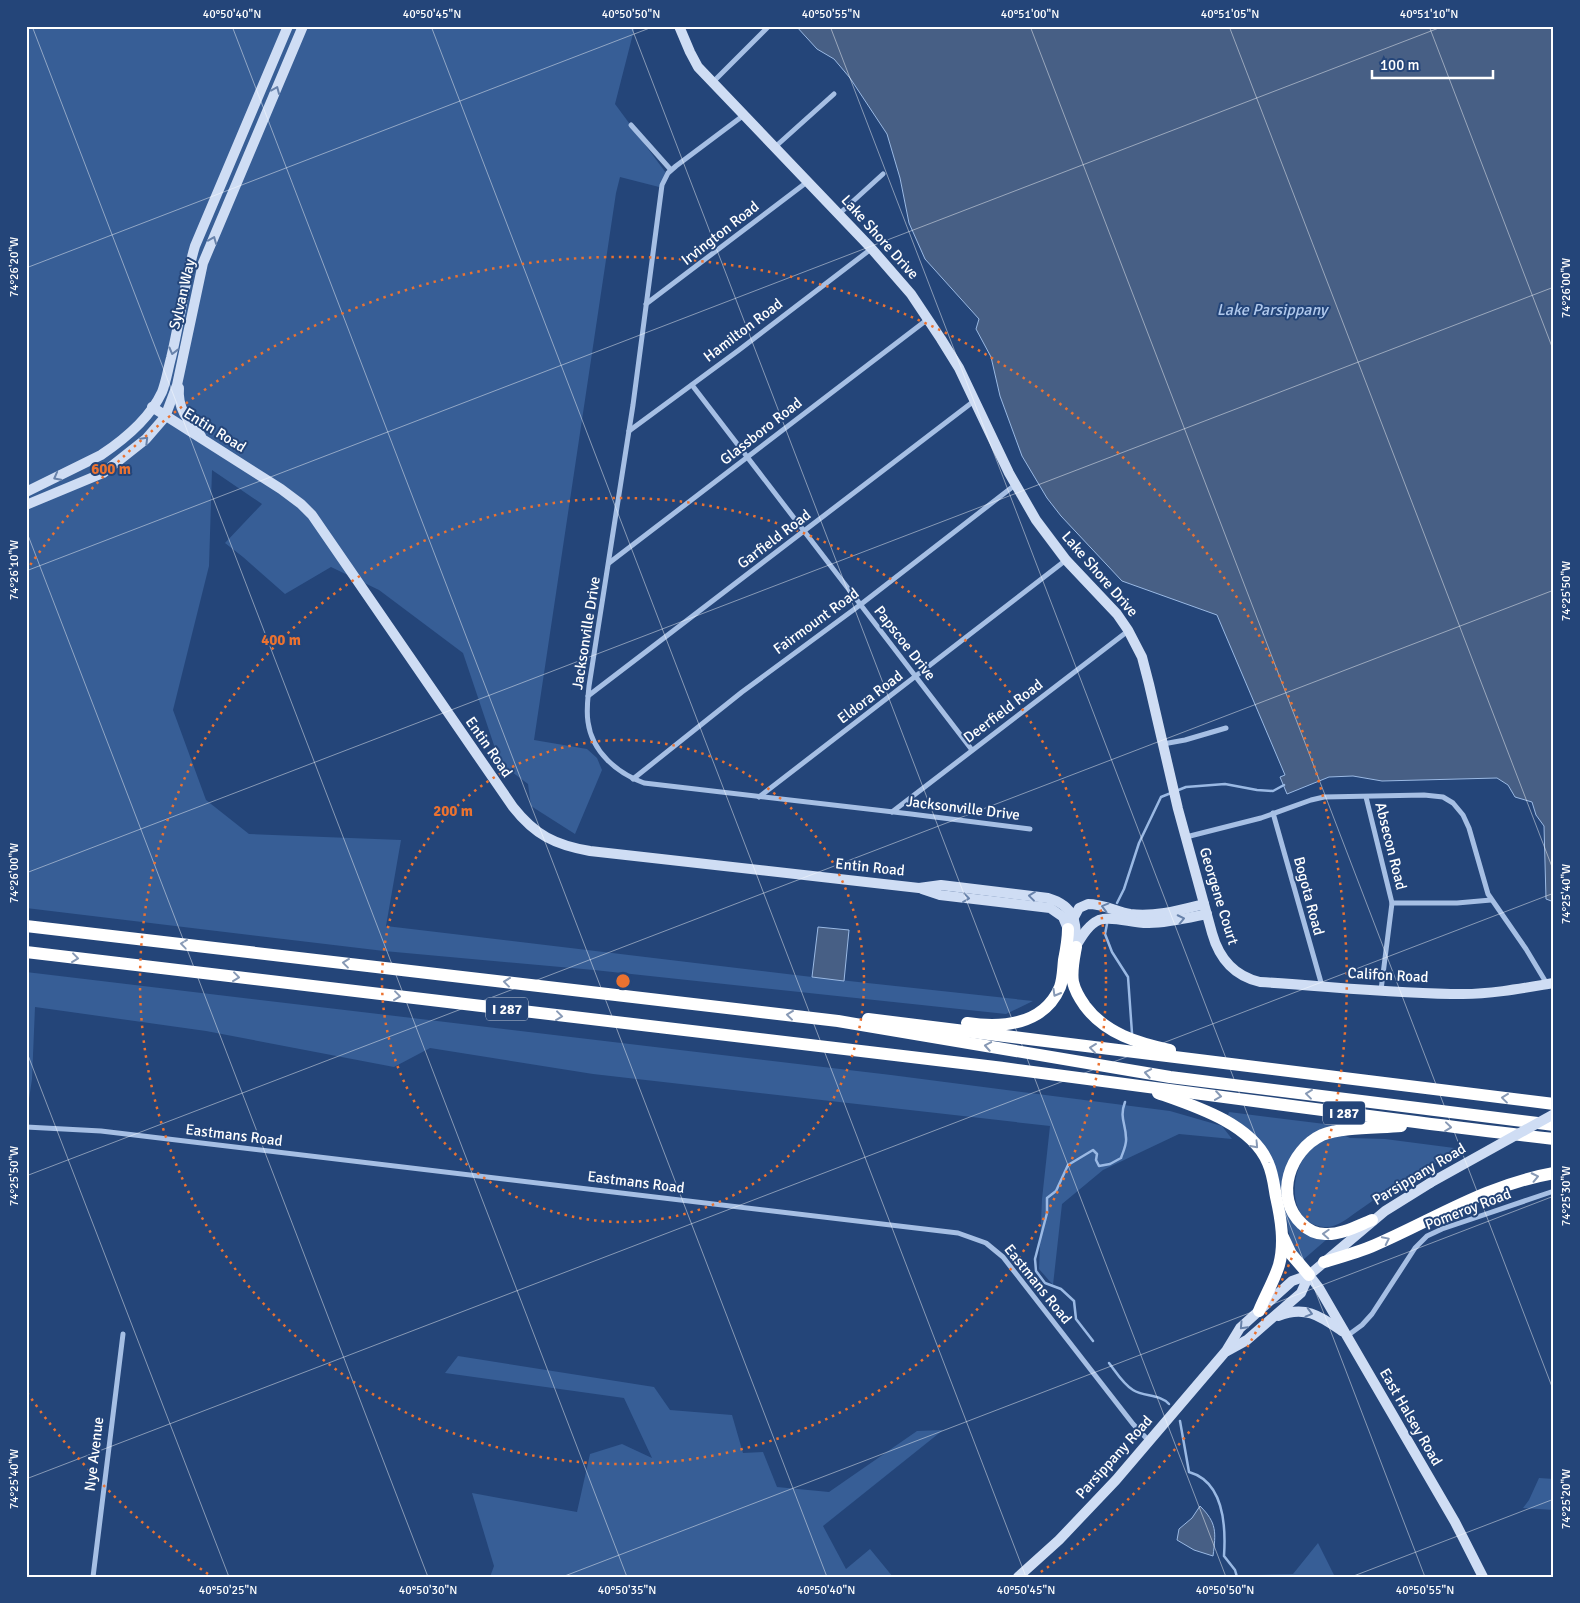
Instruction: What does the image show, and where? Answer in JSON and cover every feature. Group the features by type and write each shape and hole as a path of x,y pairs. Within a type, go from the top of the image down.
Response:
{"highway":[{"name":"I 287","path":"26,926 838,1021 873,1019 1228,1065 1554,1104"},
{"path":"937,1028 958,1022 1000,1025 1016,1023 1036,1016 1048,1005 1060,986 1068,929"},
{"path":"1076,947 1073,977 1075,990 1089,1011 1105,1026 1140,1043 1228,1065"},
{"name":"I 287","path":"26,952 1135,1084 1424,1124 1554,1139"},
{"path":"838,1021 1170,1077 1554,1125"},
{"path":"1135,1084 1215,1115 1244,1134 1256,1145 1268,1163 1272,1174 1283,1237 1291,1254 1308,1275"},
{"path":"1372,1220 1333,1234 1317,1233 1305,1227 1292,1212 1287,1196 1289,1175 1296,1159 1305,1146 1314,1139 1334,1131 1424,1124"},
{"path":"1324,1262 1374,1245 1480,1194 1527,1178 1554,1173"},
{"path":"1259,1311 1278,1266 1283,1237"}],"street":[{"name":"Sylvan Way","path":"26,492 101,455 126,437 152,408 162,392 170,364 188,271 195,246 288,26"},
{"name":"Sylvan Way","path":"26,505 103,473 146,440 165,417 179,377 203,264 303,26"},
{"name":"Lake Shore Drive","path":"679,26 686,45 698,67 872,248 928,318 959,368 1015,485 1036,520 1066,560 1117,614 1128,630 1142,657 1186,837"},
{"path":"713,82 767,28"},
{"path":"775,147 834,94"},
{"name":"Jacksonville Drive","path":"744,115 671,170 662,185 629,431 588,696 588,722 595,743 608,761 624,775 654,786 1030,829"},
{"path":"631,125 671,170"},
{"path":"839,214 883,174"},
{"name":"Irvington Road","path":"646,304 808,181"},
{"name":"Hamilton Road","path":"629,431 872,248"},
{"name":"Glassboro Road","path":"609,564 928,318"},
{"path":"179,377 179,402 185,418 208,444"},
{"name":"Papscoe Drive","path":"692,385 972,750"},
{"name":"Garfield Road","path":"588,696 975,401"},
{"name":"Entin Road","path":"152,408 281,489 312,515 513,808 538,833 558,843 590,851 919,888 940,895 1050,908 1063,917 1068,929"},
{"name":"Fairmount Road","path":"633,779 742,692 1015,485"},
{"name":"Eldora Road","path":"759,797 1066,560"},
{"name":"Deerfield Road","path":"892,812 1128,630"},
{"path":"1163,744 1185,740 1226,728"},
{"path":"1186,837 1324,797 1424,795 1443,797 1453,803 1463,814 1469,828 1490,900 1551,984"},
{"name":"Absecon Road","path":"1366,797 1392,903 1381,990"},
{"name":"Bogota Road","path":"1273,813 1322,986"},
{"name":"Georgene Court","path":"1186,837 1215,943 1226,962"},
{"name":"Entin Road","path":"919,888 941,885 1048,898 1061,903 1074,917"},
{"path":"1392,903 1457,903 1490,900"},
{"path":"1068,929 1079,908 1088,904 1130,914 1150,915 1206,909"},
{"path":"1076,947 1087,929 1094,923 1106,918 1150,924 1176,921 1206,909"},
{"path":"1074,917 1076,947"},
{"name":"Califon Road","path":"1226,962 1238,973 1253,980 1381,990 1464,994 1551,984"},
{"name":"Parsippany Road","path":"1018,1577 1059,1540 1116,1480 1226,1351 1240,1328 1292,1281 1308,1275 1385,1211 1430,1183 1554,1114"},
{"name":"Eastmans Road","path":"26,1127 110,1132 958,1233 986,1243 1003,1257 1133,1424 1149,1441"},
{"name":"Pomeroy Road","path":"1346,1334 1362,1325 1372,1314 1415,1248 1427,1236 1442,1229 1554,1191"},
{"name":"Parsippany Road","path":"1226,1351 1247,1340 1301,1293 1308,1275"},
{"name":"East Halsey Road","path":"1308,1275 1319,1288 1455,1522 1483,1577"},
{"path":"1270,1319 1291,1312 1303,1311 1324,1319 1346,1334"},
{"name":"Nye Avenue","path":"93,1577 123,1334"}],"shaded area":[{"path":"26,26 635,26 615,104 666,173 663,188 620,177 616,193 534,740 587,749 597,758 602,770 575,834 531,806 528,784 500,763 463,653 379,590 331,567 285,594 225,543 262,504 212,470 209,566 173,710 206,800 249,834 401,840 386,926 812,977 1033,1001 1006,1014 594,970 384,951 26,908"},
{"path":"26,972 891,1075 1170,1111 1222,1126 1232,1139 1179,1134 1103,1170 1062,1204 1053,1285 1039,1269 1042,1199 1050,1126 593,1074 430,1048 394,1067 206,1031 35,1007 32,1079 26,1119"},
{"path":"1229,1112 1333,1125 1333,1127 1306,1140 1286,1203 1326,1240 1304,1259 1301,1259 1291,1242 1277,1173 1228,1115"},
{"path":"1343,1135 1350,1138 1385,1139 1462,1149 1399,1184 1342,1222 1324,1227 1312,1223 1303,1216 1295,1195 1295,1183 1302,1160 1309,1151 1320,1143"},
{"path":"458,1356 654,1387 670,1410 732,1415 743,1453 763,1452 777,1487 829,1492 917,1431 943,1430 823,1526 846,1569 870,1549 893,1577 490,1577 494,1566 472,1493 577,1512 590,1454 622,1444 652,1458 624,1398 445,1373"},
{"path":"1539,1478 1554,1479 1554,1510 1523,1508 1529,1500"},
{"path":"1318,1543 1335,1577 1256,1577 1255,1575 1293,1574"}],"water":[{"name":"Lake Parsippany","path":"796,26 1554,26 1554,902 1546,899 1544,826 1536,815 1532,802 1515,797 1508,785 1497,778 1382,781 1353,776 1329,777 1287,794 1280,777 1285,775 1217,615 1122,581 1061,516 1047,498 1022,456 1000,396 991,357 976,329 979,319 925,259 909,223 900,178 887,134 850,78 834,59 817,49"},
{"path":"818,927 849,930 844,981 812,977"},
{"path":"1200,1506 1210,1518 1214,1528 1213,1556 1194,1550 1177,1540 1179,1529 1192,1518"}],"waterway":[{"path":"1176,791 1186,787 1225,784 1273,791 1284,785"},
{"path":"1117,903 1124,889 1139,843 1161,797 1171,793"},
{"path":"1107,924 1105,934 1112,952 1128,977 1132,1033"},
{"path":"1093,1341 1076,1319 1074,1301 1061,1289 1045,1283 1036,1271 1035,1259 1047,1213 1047,1198 1056,1191 1068,1165 1093,1150 1097,1154 1096,1160 1099,1166 1110,1164 1121,1158 1126,1140 1123,1117 1125,1102"},
{"path":"1109,1363 1133,1390 1157,1397 1169,1404"},
{"path":"1180,1421 1189,1472 1201,1477 1210,1485 1216,1495 1223,1519 1224,1556 1235,1570 1237,1577"}]}
